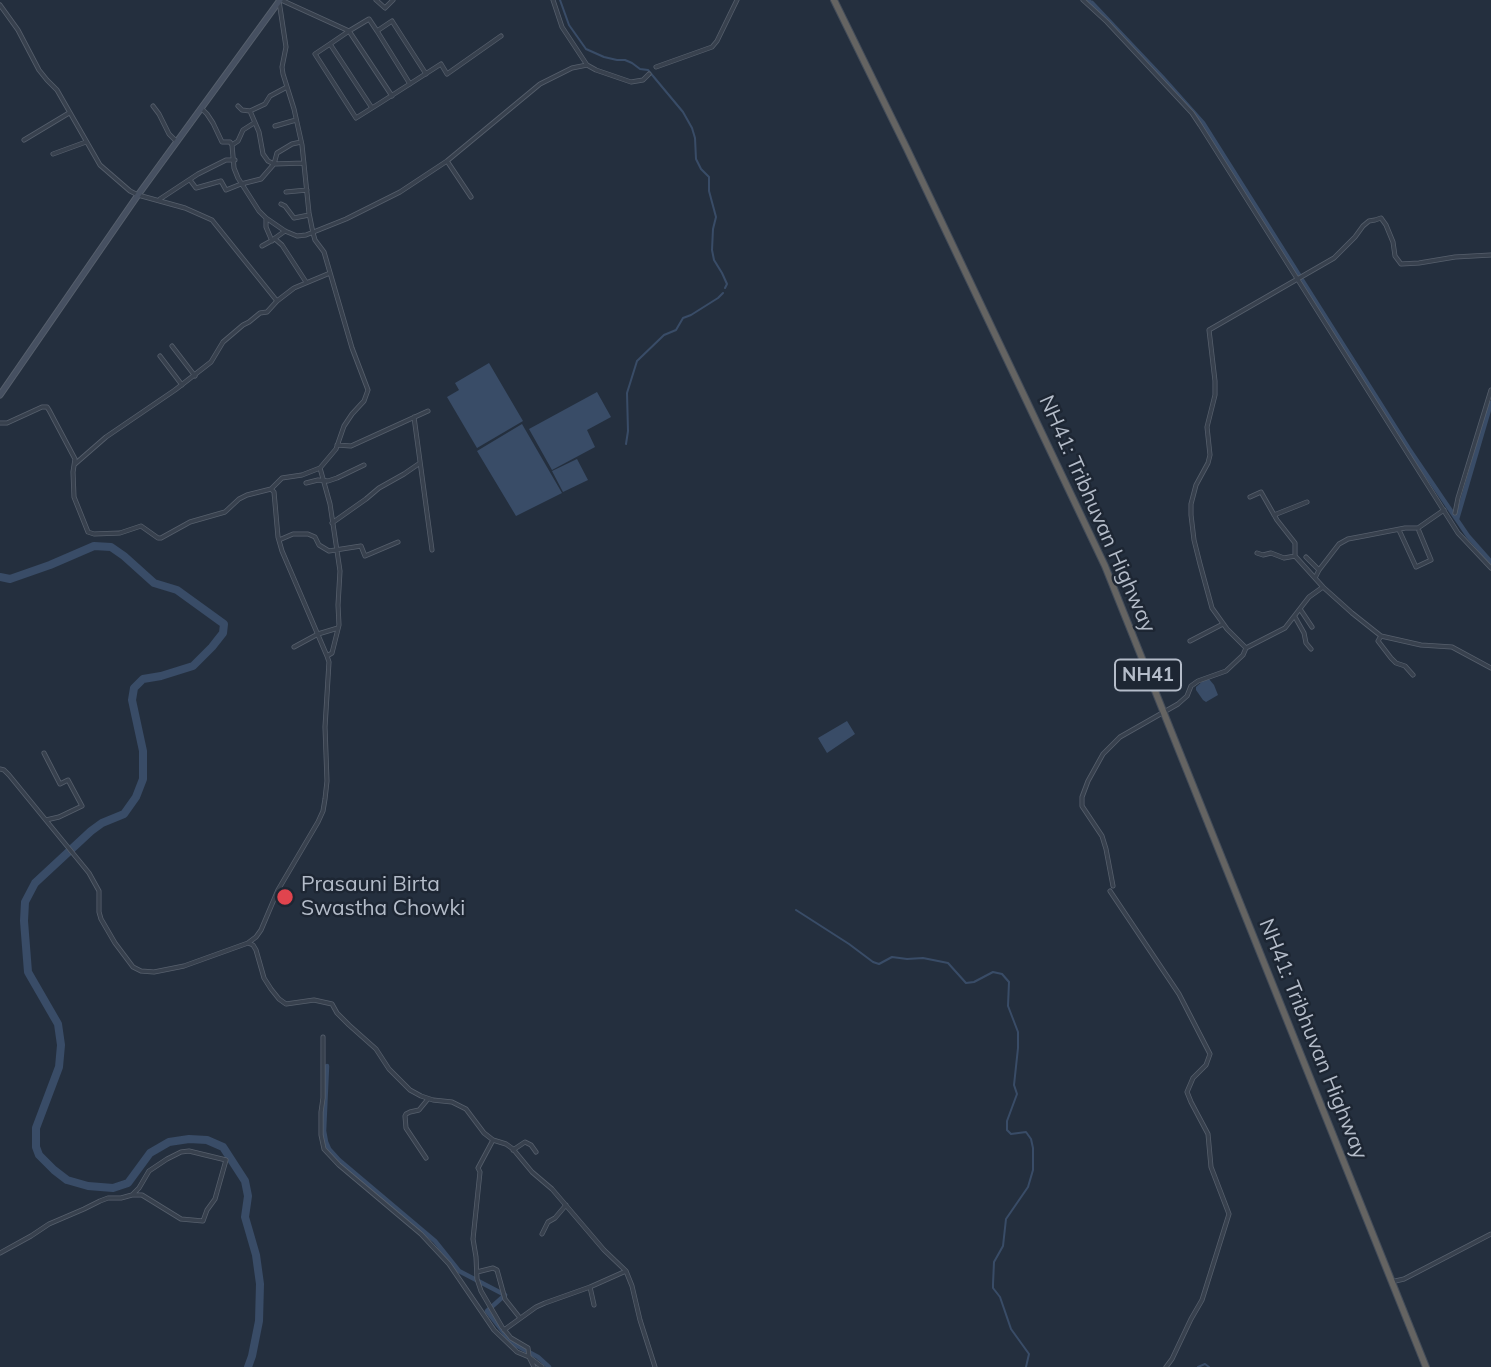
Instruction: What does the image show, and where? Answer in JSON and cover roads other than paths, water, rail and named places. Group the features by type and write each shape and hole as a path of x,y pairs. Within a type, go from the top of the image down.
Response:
{"highway":[{"name":"NH41: Tribhuvan Highway","path":"834,0 1105,566 1426,1367"}],"main road":[{"path":"0,395 138,195 280,1"}],"street":[{"path":"376,0 385,8 393,0"},
{"path":"553,0 562,27 587,65 631,82 643,80 649,74"},
{"path":"656,67 712,47 737,0"},
{"path":"1083,0 1192,113 1458,533 1491,568"},
{"path":"280,1 349,31 392,96"},
{"path":"0,423 47,407 75,459 74,497 88,532 94,534 120,533 141,526 161,538 190,522 225,512 239,499 271,489 282,478 302,475 320,468 337,445 344,426 364,401 368,390 352,348 324,251 313,233 301,142 282,67 286,47 280,1"},
{"path":"1,8 18,30 39,69 57,90 100,165 138,195 185,208 212,220 277,301"},
{"path":"410,84 369,19 315,54 356,118 392,96 441,64 447,74 501,36"},
{"path":"377,31 392,21 426,74"},
{"path":"330,44 372,108"},
{"path":"201,108 214,123 222,142 230,142 232,145 234,167 241,184 266,218 297,236 313,233 400,192 447,161 540,84 572,68 587,65"},
{"path":"238,106 242,110 250,111 265,104 270,96 287,87"},
{"path":"153,106 169,134 177,142"},
{"path":"250,111 259,132 263,154 268,161 274,164 304,163"},
{"path":"24,140 69,113"},
{"path":"275,126 296,120"},
{"path":"232,145 238,141 243,130 254,123"},
{"path":"53,154 86,142"},
{"path":"190,180 196,188 220,181 226,190 261,179 274,164 277,153 301,142"},
{"path":"159,200 198,174 226,160 234,160"},
{"path":"447,161 471,197"},
{"path":"286,192 307,190"},
{"path":"281,204 294,219 309,215"},
{"path":"266,218 266,227 274,240 282,245 306,283"},
{"path":"1246,648 1223,624 1213,608 1194,540 1191,515 1196,485 1210,455 1207,427 1215,395 1215,381 1209,330 1334,258 1368,221 1381,218 1393,242 1395,257 1401,264 1491,255"},
{"path":"262,246 285,231"},
{"path":"75,464 115,430 195,376 211,362 223,342 260,313 267,312 294,288 330,273"},
{"path":"172,346 195,376"},
{"path":"160,356 182,385"},
{"path":"1455,513 1491,390"},
{"path":"337,445 351,446 428,411"},
{"path":"414,417 432,550"},
{"path":"332,523 379,488 420,463"},
{"path":"306,483 328,481 364,465"},
{"path":"320,468 330,504 340,571 338,628 332,653 327,656"},
{"path":"0,769 9,775 89,873 99,891 101,919 133,967 141,971 154,971 184,966 248,943 257,937 278,890 323,811 327,781 327,656 278,540 274,492 271,489"},
{"path":"1250,497 1261,492 1274,515 1296,543 1295,556 1322,587 1381,636 1421,645 1452,647 1491,668"},
{"path":"1274,515 1307,502"},
{"path":"1315,579 1339,544 1348,539 1418,528 1444,510"},
{"path":"1398,530 1416,567 1431,560 1419,531"},
{"path":"278,540 293,534 308,534 329,551 361,546 365,556 398,542"},
{"path":"1257,553 1270,553 1284,558 1295,556"},
{"path":"1306,557 1319,570"},
{"path":"1113,886 1102,836 1082,806 1082,797 1088,781 1103,754 1120,737 1178,704 1198,681 1226,671 1246,648 1285,628 1309,597 1322,587"},
{"path":"1300,609 1312,627"},
{"path":"1295,617 1311,649"},
{"path":"1190,640 1223,624"},
{"path":"294,647 318,634 338,628"},
{"path":"1381,636 1378,641 1391,658 1405,666 1413,675"},
{"path":"44,753 60,784 68,780 82,806 46,820"},
{"path":"1110,891 1180,994 1210,1054 1206,1065 1193,1078 1187,1091 1208,1135 1211,1167 1229,1214 1202,1300 1166,1367"},
{"path":"248,943 256,950 264,978 279,999 286,1004 314,1000 332,1004 349,1026 376,1049 389,1069 410,1090 428,1099 452,1102 466,1109 484,1133 493,1140 506,1144 552,1189 626,1272 655,1367"},
{"path":"323,1037 321,1135 324,1149 339,1165 421,1234 449,1264 494,1330 517,1352 542,1367"},
{"path":"426,1158 406,1128 405,1116 419,1110 428,1099"},
{"path":"493,1140 478,1168 480,1172 473,1239 477,1279 504,1330 511,1338 528,1348 534,1367"},
{"path":"513,1150 525,1142 536,1152"},
{"path":"0,1252 49,1224 108,1198 142,1195 181,1219 203,1221 215,1199 226,1160 189,1151 181,1152 149,1171 132,1195"},
{"path":"542,1234 548,1222 566,1205"},
{"path":"1391,1282 1404,1279 1491,1234"},
{"path":"477,1272 493,1268 497,1270 505,1299 520,1318"},
{"path":"504,1330 545,1303 626,1272"},
{"path":"590,1287 594,1305"}],"water":[{"path":"489,363 523,421 477,448 447,397 459,390 455,383"},
{"path":"597,392 611,417 587,430 595,447 552,470 529,429"},
{"path":"522,424 562,493 516,516 477,451"},
{"path":"577,459 588,480 563,492 552,471"},
{"path":"1209,679 1218,695 1206,702 1196,687"},
{"path":"847,721 855,734 827,753 818,738"}],"waterway":[{"path":"560,0 569,25 586,49 648,70 683,112 695,138 696,159 709,177 709,191 716,217 712,250 714,260 727,284 725,288"},
{"path":"1092,3 1203,123 1299,275"},
{"path":"1302,280 1409,449 1468,536 1491,562"},
{"path":"626,444 627,393 637,361 664,335 676,330 683,318 723,293"},
{"path":"1457,519 1491,403"},
{"path":"0,577 10,579 94,546 111,547 154,583 177,590 224,624 223,633 193,666 143,679 134,688 132,700 143,751 143,779 136,797 124,814 91,831 35,883 25,902 24,921 28,972 58,1024 61,1045 59,1067 36,1128 39,1155 67,1180 88,1186 113,1188 128,1183 150,1153 169,1142 207,1140 223,1147 245,1181 248,1196 245,1217 256,1255 260,1284 259,1321 248,1367"},
{"path":"796,910 873,962 879,964 892,957 923,958 948,963 966,983 993,972 1002,974 1009,982 1008,1006 1018,1032 1018,1048 1014,1085 1017,1094 1007,1121 1007,1130 1011,1134 1026,1132 1031,1139 1033,1170 1028,1187 1006,1219 1003,1246 994,1262 993,1288 1000,1297 1011,1329 1029,1354 1026,1367"},
{"path":"327,1066 324,1131 329,1149 435,1241 459,1271 505,1295 487,1311 512,1343 538,1357 549,1367"},
{"path":"1198,1367 1205,1364 1209,1367"}],"place":[{"name":"Prasauni Birta Swastha Chowki","path":"285,897"}]}
